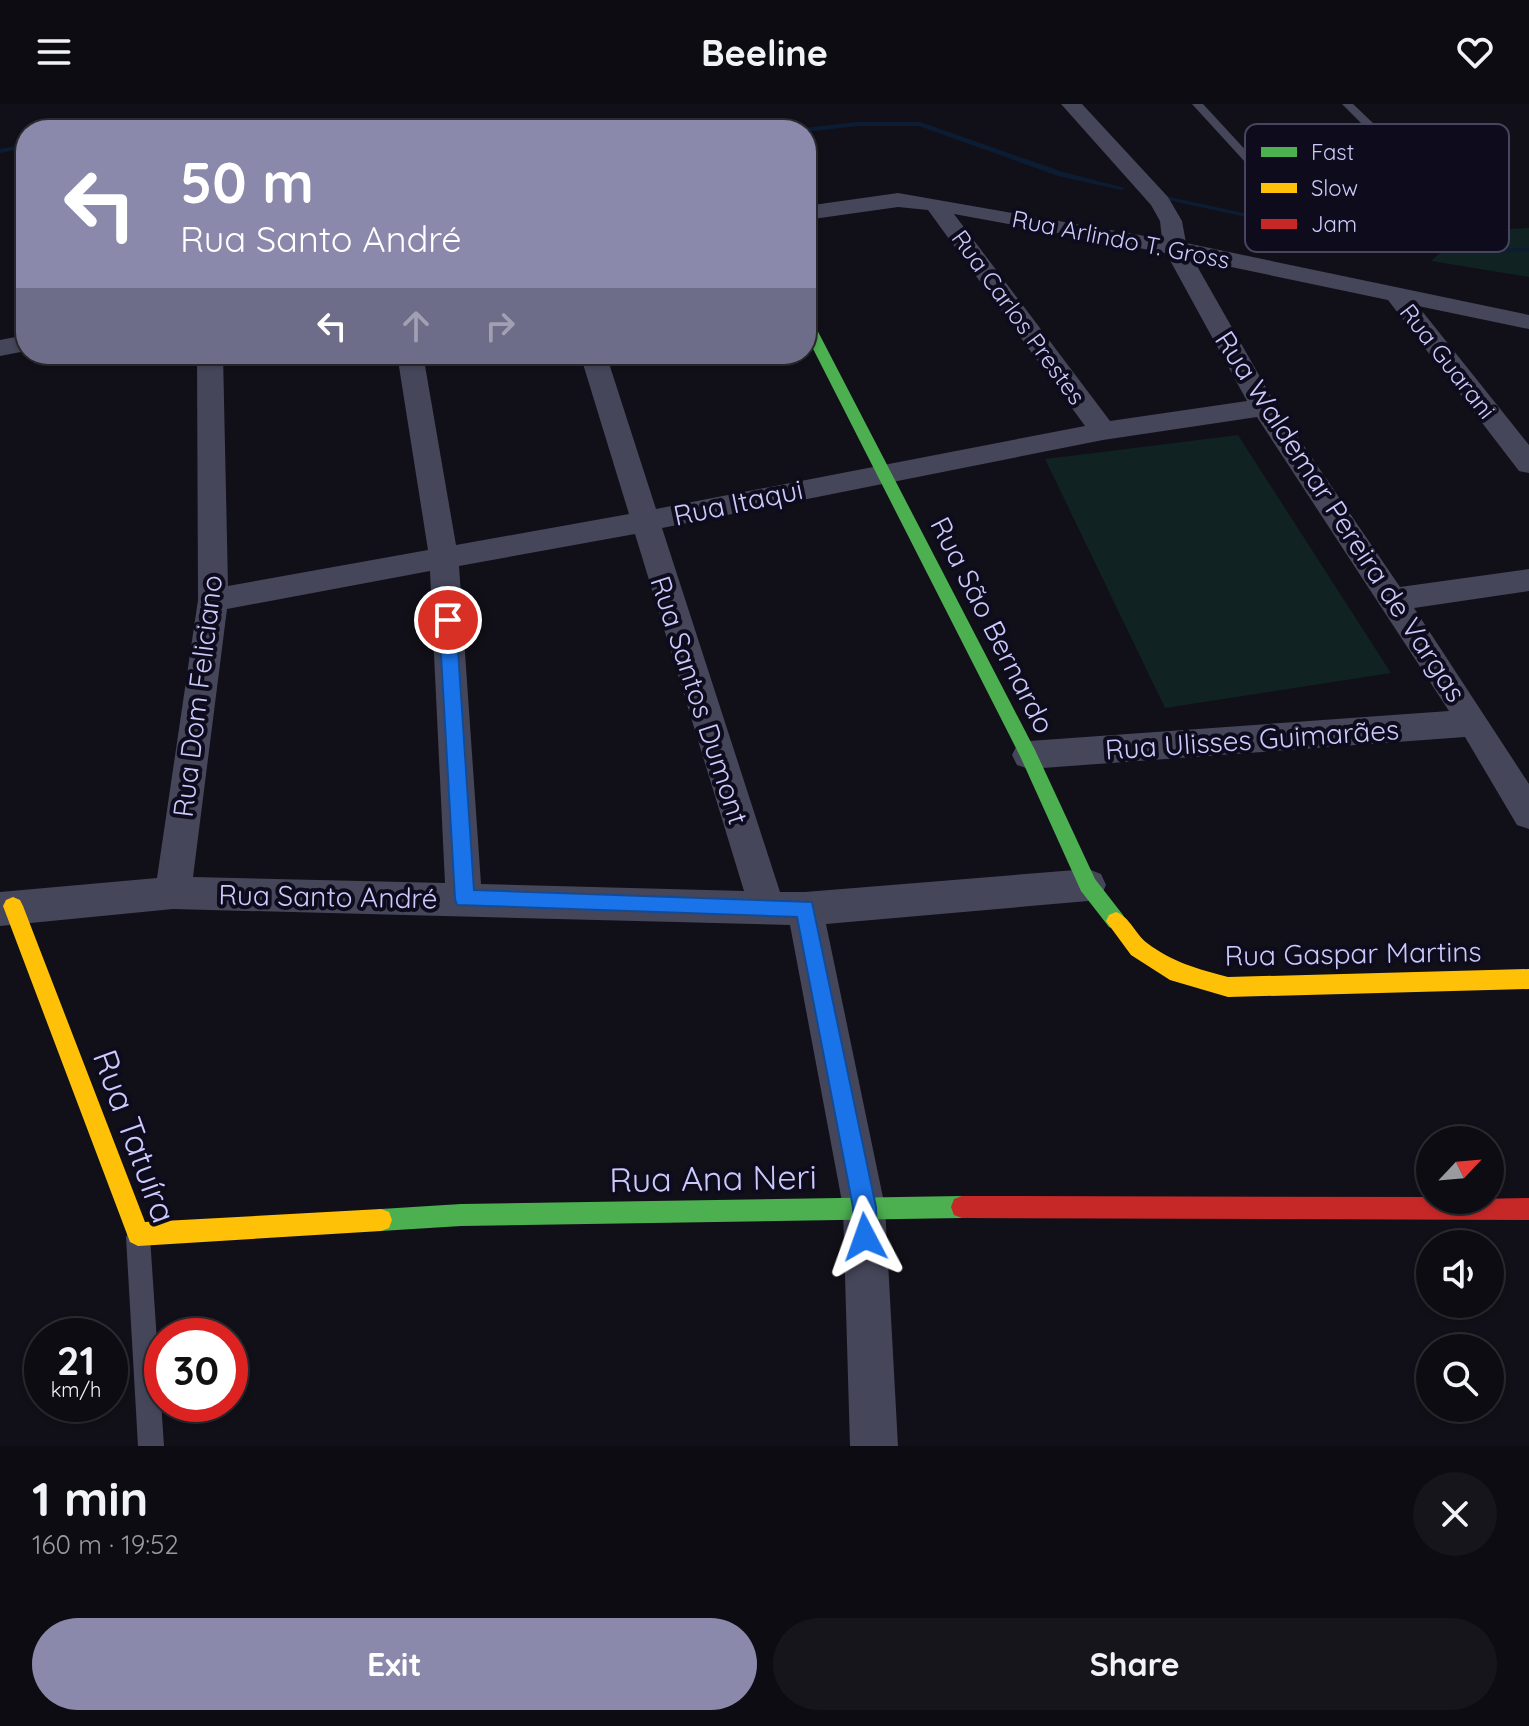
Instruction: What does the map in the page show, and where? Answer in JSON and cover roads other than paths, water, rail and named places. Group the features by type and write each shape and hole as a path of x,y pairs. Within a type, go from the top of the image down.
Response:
{"street":[{"name":"Rua Waldemar Pereira de Vargas","path":"1071,104 1160,202 1171,221 1175,248 1264,407 1474,723 1529,814"},
{"name":"Rua Arlindo T. Gross","path":"816,212 898,200 935,204 1175,248 1529,322"},
{"name":"Rua Carlos Prestes","path":"935,204 1103,431"},
{"name":"Rua Guarani","path":"1396,294 1529,464"},
{"name":"Rua São Bernardo","path":"816,342 1029,755 1088,885 1138,948"},
{"name":"Rua Dom Feliciano","path":"173,893 213,600 210,364"},
{"path":"412,364 444,558 464,899"},
{"name":"Rua Santos Dumont","path":"596,364 643,522 786,908 864,1207 874,1446"},
{"name":"Rua Itaqui","path":"213,600 643,522 1103,431 1264,407"},
{"path":"1392,600 1529,580"},
{"name":"Rua Ulisses Guimarães","path":"1029,755 1474,723"},
{"name":"Rua Santo André","path":"7,907 173,893 786,908 1088,885"},
{"name":"Rua Tatuíra","path":"7,907 138,1234"},
{"name":"Rua Gaspar Martins","path":"1138,948 1177,973 1228,987 1529,979"},
{"name":"Rua Ana Neri","path":"138,1234 461,1215 864,1207 1529,1209"}],"lane":[{"path":"1197,104 1245,156"},
{"path":"1347,104 1368,124"},
{"name":"Rua Tatuíra","path":"138,1234 151,1446"}],"waterway":[{"path":"816,129 857,124 920,124 1061,174 1121,188"},
{"path":"0,151 16,148"},
{"path":"1168,198 1245,215"},
{"path":"1509,250 1529,250"}]}
